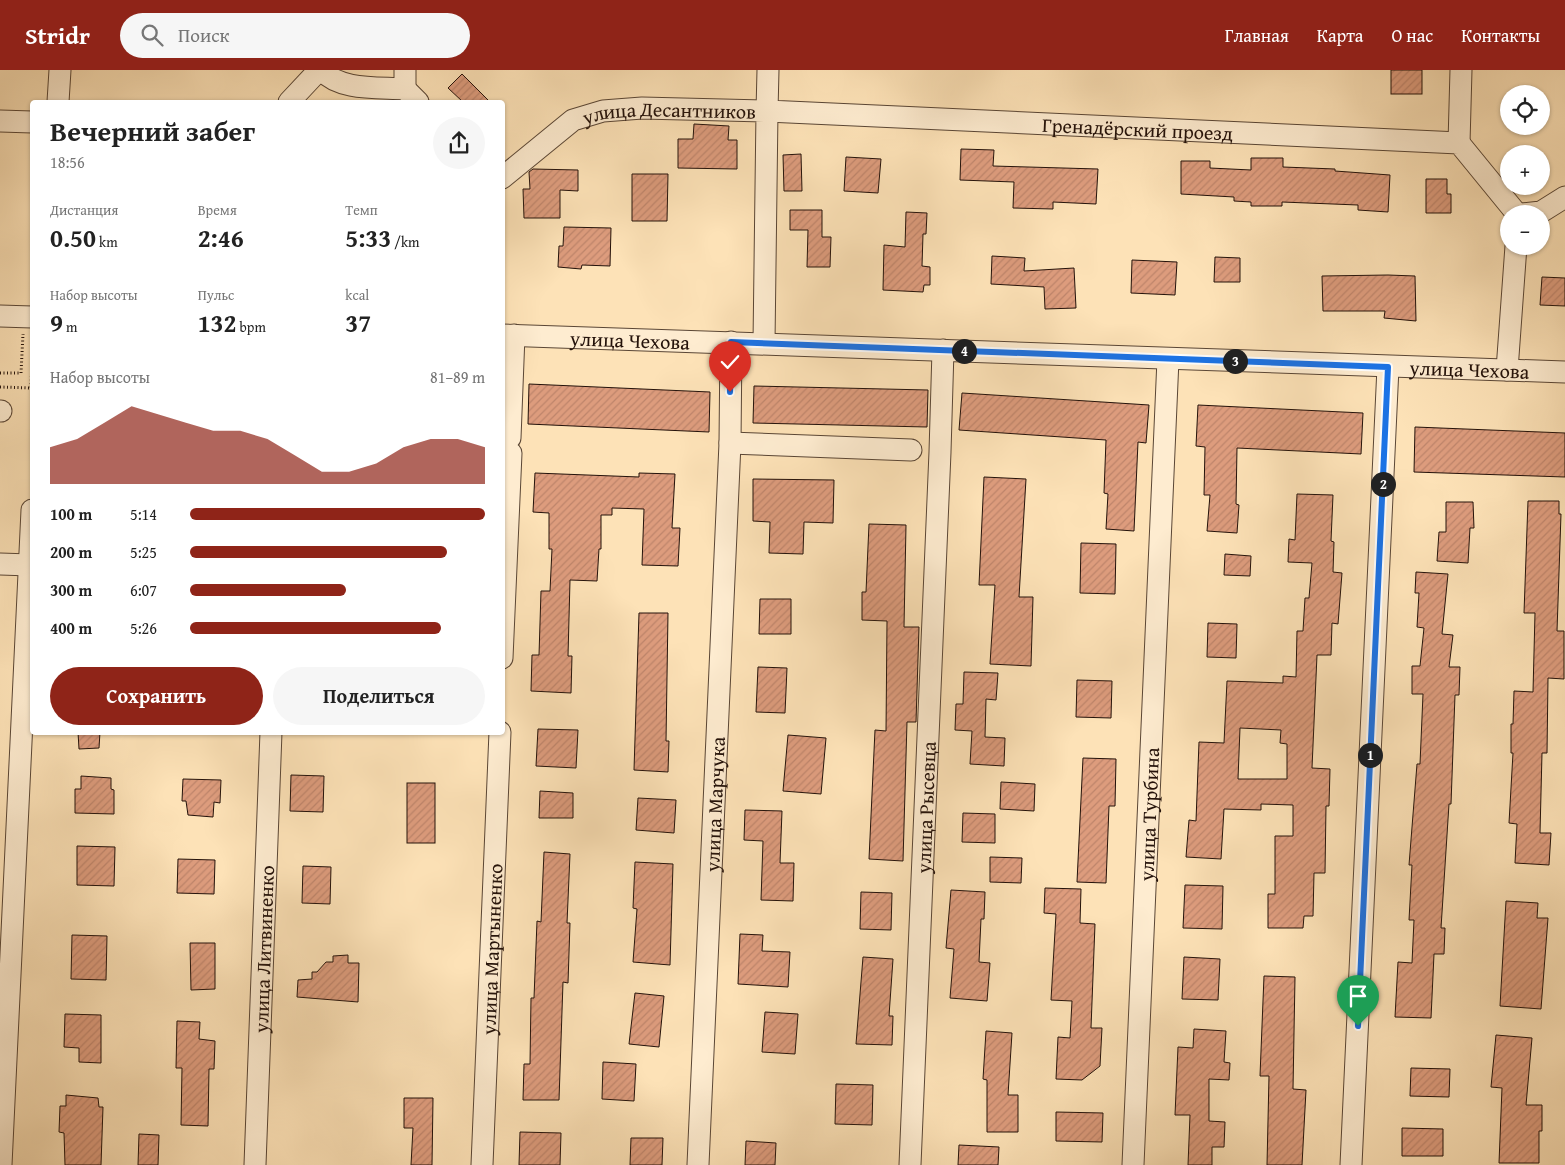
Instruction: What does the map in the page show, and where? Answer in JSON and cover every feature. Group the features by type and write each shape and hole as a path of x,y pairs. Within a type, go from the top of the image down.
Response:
{"street":[{"path":"58,100 60,70"},
{"path":"291,100 320,70 330,79 344,84 409,87"},
{"path":"764,343 768,70"},
{"path":"1461,70 1459,143 1510,205"},
{"name":"улица Десантников","path":"505,176 573,120 604,111 642,108 767,111"},
{"name":"Гренадёрский проезд","path":"767,111 1459,143"},
{"path":"0,121 30,122"},
{"path":"1550,206 1565,197"},
{"path":"1507,370 1515,255"},
{"path":"0,316 30,317"},
{"path":"505,531 507,446 510,438 508,335"},
{"name":"улица Чехова","path":"508,335 1565,372"},
{"name":"улица Марчука","path":"698,1165 730,442 731,342"},
{"name":"улица Рысевца","path":"910,1165 943,350"},
{"name":"улица Турбина","path":"1134,1165 1168,359"},
{"path":"1351,1165 1388,367"},
{"path":"730,442 911,450"},
{"path":"0,564 30,565 1,1165"},
{"name":"улица Литвиненко","path":"255,1165 271,735"},
{"name":"улица Мартыненко","path":"482,1165 500,735"}],"path":[{"path":"0,372 21,373 24,332 30,333"},
{"path":"0,387 30,388"}],"building":[{"path":"1391,70 1422,70 1422,94 1391,94"},
{"path":"462,74 488,100 461,100 448,88"},
{"path":"694,124 729,126 728,140 737,140 737,169 678,168 678,139 693,139"},
{"path":"961,149 994,150 993,166 1098,169 1096,204 1053,202 1053,209 1013,208 1014,182 960,180"},
{"path":"801,154 802,191 784,191 783,155"},
{"path":"846,157 881,159 878,193 844,191"},
{"path":"1251,158 1283,158 1283,167 1335,169 1335,171 1390,175 1388,212 1358,210 1358,205 1282,202 1282,206 1251,206 1251,202 1234,201 1234,197 1181,194 1181,161 1210,161 1210,168 1251,170"},
{"path":"533,169 578,170 578,191 560,190 560,218 524,218 523,189 530,189 529,172"},
{"path":"632,174 668,174 667,221 632,221"},
{"path":"1426,179 1447,179 1447,194 1451,194 1451,213 1426,213"},
{"path":"790,210 822,210 822,237 831,237 830,267 807,267 808,230 790,230"},
{"path":"906,212 927,213 926,234 923,234 922,266 930,267 930,285 924,285 923,292 883,290 884,245 905,247"},
{"path":"564,227 611,228 610,266 582,265 581,269 558,267 559,246 563,246"},
{"path":"992,256 1025,258 1024,271 1074,268 1076,308 1045,309 1044,287 991,284"},
{"path":"1215,257 1240,258 1240,282 1214,282"},
{"path":"1132,260 1177,262 1175,295 1131,293"},
{"path":"1322,276 1415,276 1416,321 1384,318 1385,311 1323,311"},
{"path":"1542,277 1565,278 1565,306 1540,305"},
{"path":"529,384 710,392 709,432 528,424"},
{"path":"754,386 928,390 927,427 753,423"},
{"path":"962,393 1149,405 1146,443 1138,442 1134,531 1106,529 1108,494 1104,493 1106,440 959,430"},
{"path":"1198,405 1363,413 1361,454 1237,448 1236,504 1239,505 1237,533 1207,531 1210,495 1204,495 1205,447 1196,446"},
{"path":"1415,427 1565,433 1565,477 1414,472"},
{"path":"535,473 639,477 639,473 675,474 672,528 680,528 678,566 642,565 644,509 612,508 612,515 601,515 601,549 599,549 597,581 570,580 568,656 572,656 571,693 531,691 532,655 539,655 541,591 550,591 552,549 549,549 549,513 533,512"},
{"path":"984,477 1026,479 1019,597 1033,597 1031,666 990,664 995,585 979,585"},
{"path":"753,479 834,480 833,523 804,522 803,554 769,553 770,522 753,521"},
{"path":"1297,494 1333,495 1331,541 1334,542 1333,572 1342,573 1338,624 1332,623 1331,655 1317,655 1312,768 1330,769 1329,806 1326,806 1325,873 1314,873 1313,916 1304,916 1303,928 1268,928 1268,894 1275,894 1275,836 1293,836 1293,805 1261,804 1261,810 1224,809 1221,859 1186,857 1189,820 1196,821 1199,742 1224,743 1227,681 1283,683 1283,676 1296,677 1297,631 1303,631 1305,598 1309,598 1312,563 1288,562 1289,539 1295,540","holes":["1240,728 1281,730 1280,743 1287,744 1287,779 1238,779"]},
{"path":"1528,501 1559,501 1559,514 1561,514 1557,631 1564,631 1564,679 1548,678 1547,753 1542,753 1540,833 1551,833 1549,865 1515,863 1517,824 1509,823 1513,753 1511,753 1511,724 1513,724 1514,691 1533,692 1535,613 1524,613"},
{"path":"1446,502 1473,502 1474,528 1470,528 1468,563 1437,561 1439,532 1446,532"},
{"path":"869,524 906,525 904,627 919,627 916,722 907,722 903,861 869,859 875,730 886,731 887,621 862,620 862,592 866,592"},
{"path":"1081,543 1116,544 1115,594 1080,593"},
{"path":"1225,554 1251,556 1250,576 1224,575"},
{"path":"1416,572 1448,574 1442,634 1453,635 1449,667 1460,667 1459,695 1455,695 1451,804 1449,804 1441,928 1445,928 1444,954 1434,954 1431,1018 1395,1017 1398,962 1412,963 1414,920 1409,920 1412,865 1409,865 1417,764 1420,764 1423,694 1412,694 1412,666 1420,666 1424,628 1417,627 1419,593 1415,593"},
{"path":"760,599 791,599 791,634 759,634"},
{"path":"639,613 668,613 666,741 669,741 668,772 634,770"},
{"path":"1208,623 1237,624 1236,658 1207,657"},
{"path":"758,667 787,668 785,713 756,712"},
{"path":"964,672 998,673 996,700 986,699 985,737 1005,738 1004,766 970,764 972,731 955,730 956,704 963,704"},
{"path":"1077,680 1112,681 1111,718 1076,717"},
{"path":"538,729 578,730 576,768 536,766"},
{"path":"78,735 100,735 99,748 79,749"},
{"path":"788,735 826,738 821,794 783,791"},
{"path":"1083,758 1116,759 1115,806 1109,806 1106,883 1077,882"},
{"path":"291,775 324,776 323,812 290,811"},
{"path":"81,776 111,778 111,789 114,790 114,814 75,813 75,789 81,789"},
{"path":"183,779 221,780 220,803 214,802 213,817 188,815 186,801 182,801"},
{"path":"1001,782 1035,784 1034,811 1000,809"},
{"path":"407,783 435,783 435,843 407,843"},
{"path":"540,791 573,793 573,818 539,818"},
{"path":"638,798 676,800 674,833 636,830"},
{"path":"745,810 782,811 780,863 794,863 793,901 761,900 763,841 744,840"},
{"path":"963,813 995,814 995,843 962,842"},
{"path":"77,846 115,847 114,886 77,885"},
{"path":"544,852 570,854 567,923 570,923 568,983 563,982 559,1100 523,1100 524,1064 530,1064 531,998 534,998 537,921 541,922"},
{"path":"990,857 1022,858 1021,883 990,882"},
{"path":"178,859 215,860 214,894 177,893"},
{"path":"635,862 673,864 670,965 633,962 637,909 633,908"},
{"path":"303,866 331,867 330,904 302,903"},
{"path":"1185,885 1223,886 1222,929 1183,928"},
{"path":"1045,888 1081,889 1080,923 1095,924 1091,1028 1102,1028 1100,1066 1082,1080 1056,1079 1058,1037 1070,1038 1072,1001 1051,1000 1056,914 1044,913"},
{"path":"951,890 985,892 984,919 981,919 979,962 990,963 987,1001 950,998 954,949 946,948"},
{"path":"861,892 892,893 891,930 860,929"},
{"path":"1506,901 1538,903 1537,918 1548,918 1541,1009 1500,1006"},
{"path":"740,934 763,935 762,951 790,952 788,987 738,984"},
{"path":"72,935 107,936 106,980 71,979"},
{"path":"190,943 215,943 215,989 191,990"},
{"path":"348,955 348,963 359,963 358,1002 297,997 298,980 312,979 312,972 317,972 326,962 333,962 333,956"},
{"path":"863,957 893,959 889,1016 893,1016 892,1045 856,1044"},
{"path":"1184,957 1220,959 1218,1000 1182,999"},
{"path":"1264,976 1295,977 1293,1089 1306,1090 1302,1165 1267,1165 1269,1076 1260,1076"},
{"path":"635,993 664,996 659,1047 629,1044"},
{"path":"765,1012 798,1014 795,1054 762,1052"},
{"path":"65,1014 101,1015 101,1063 79,1062 79,1048 64,1047"},
{"path":"177,1021 200,1022 199,1039 215,1041 214,1069 209,1069 208,1126 181,1125 182,1068 176,1068"},
{"path":"1194,1029 1226,1031 1224,1062 1230,1063 1229,1080 1209,1079 1209,1121 1225,1122 1224,1147 1212,1147 1212,1165 1188,1165 1190,1115 1175,1115 1178,1047 1193,1048"},
{"path":"986,1031 1012,1033 1008,1095 1018,1095 1018,1132 987,1132 987,1080 983,1079"},
{"path":"1496,1035 1532,1038 1526,1105 1542,1105 1542,1131 1539,1131 1539,1163 1499,1163 1502,1088 1491,1087"},
{"path":"603,1062 636,1064 634,1101 602,1099"},
{"path":"1411,1068 1450,1069 1449,1097 1410,1096"},
{"path":"836,1084 873,1085 872,1125 835,1124"},
{"path":"66,1095 98,1098 99,1107 103,1107 101,1165 65,1165 64,1133 59,1132 60,1106 66,1106"},
{"path":"404,1098 433,1098 432,1165 411,1165 413,1128 404,1128"},
{"path":"1056,1112 1103,1113 1102,1142 1056,1141"},
{"path":"1402,1128 1443,1129 1443,1156 1402,1156"},
{"path":"520,1132 561,1133 560,1165 519,1165"},
{"path":"139,1134 159,1135 158,1165 138,1165"},
{"path":"631,1138 663,1138 662,1165 630,1165"},
{"path":"746,1141 776,1143 775,1165 745,1165"},
{"path":"959,1145 999,1147 998,1165 958,1165"}],"route":[{"path":"730,392 731,342 1388,367 1358,1026"}]}
